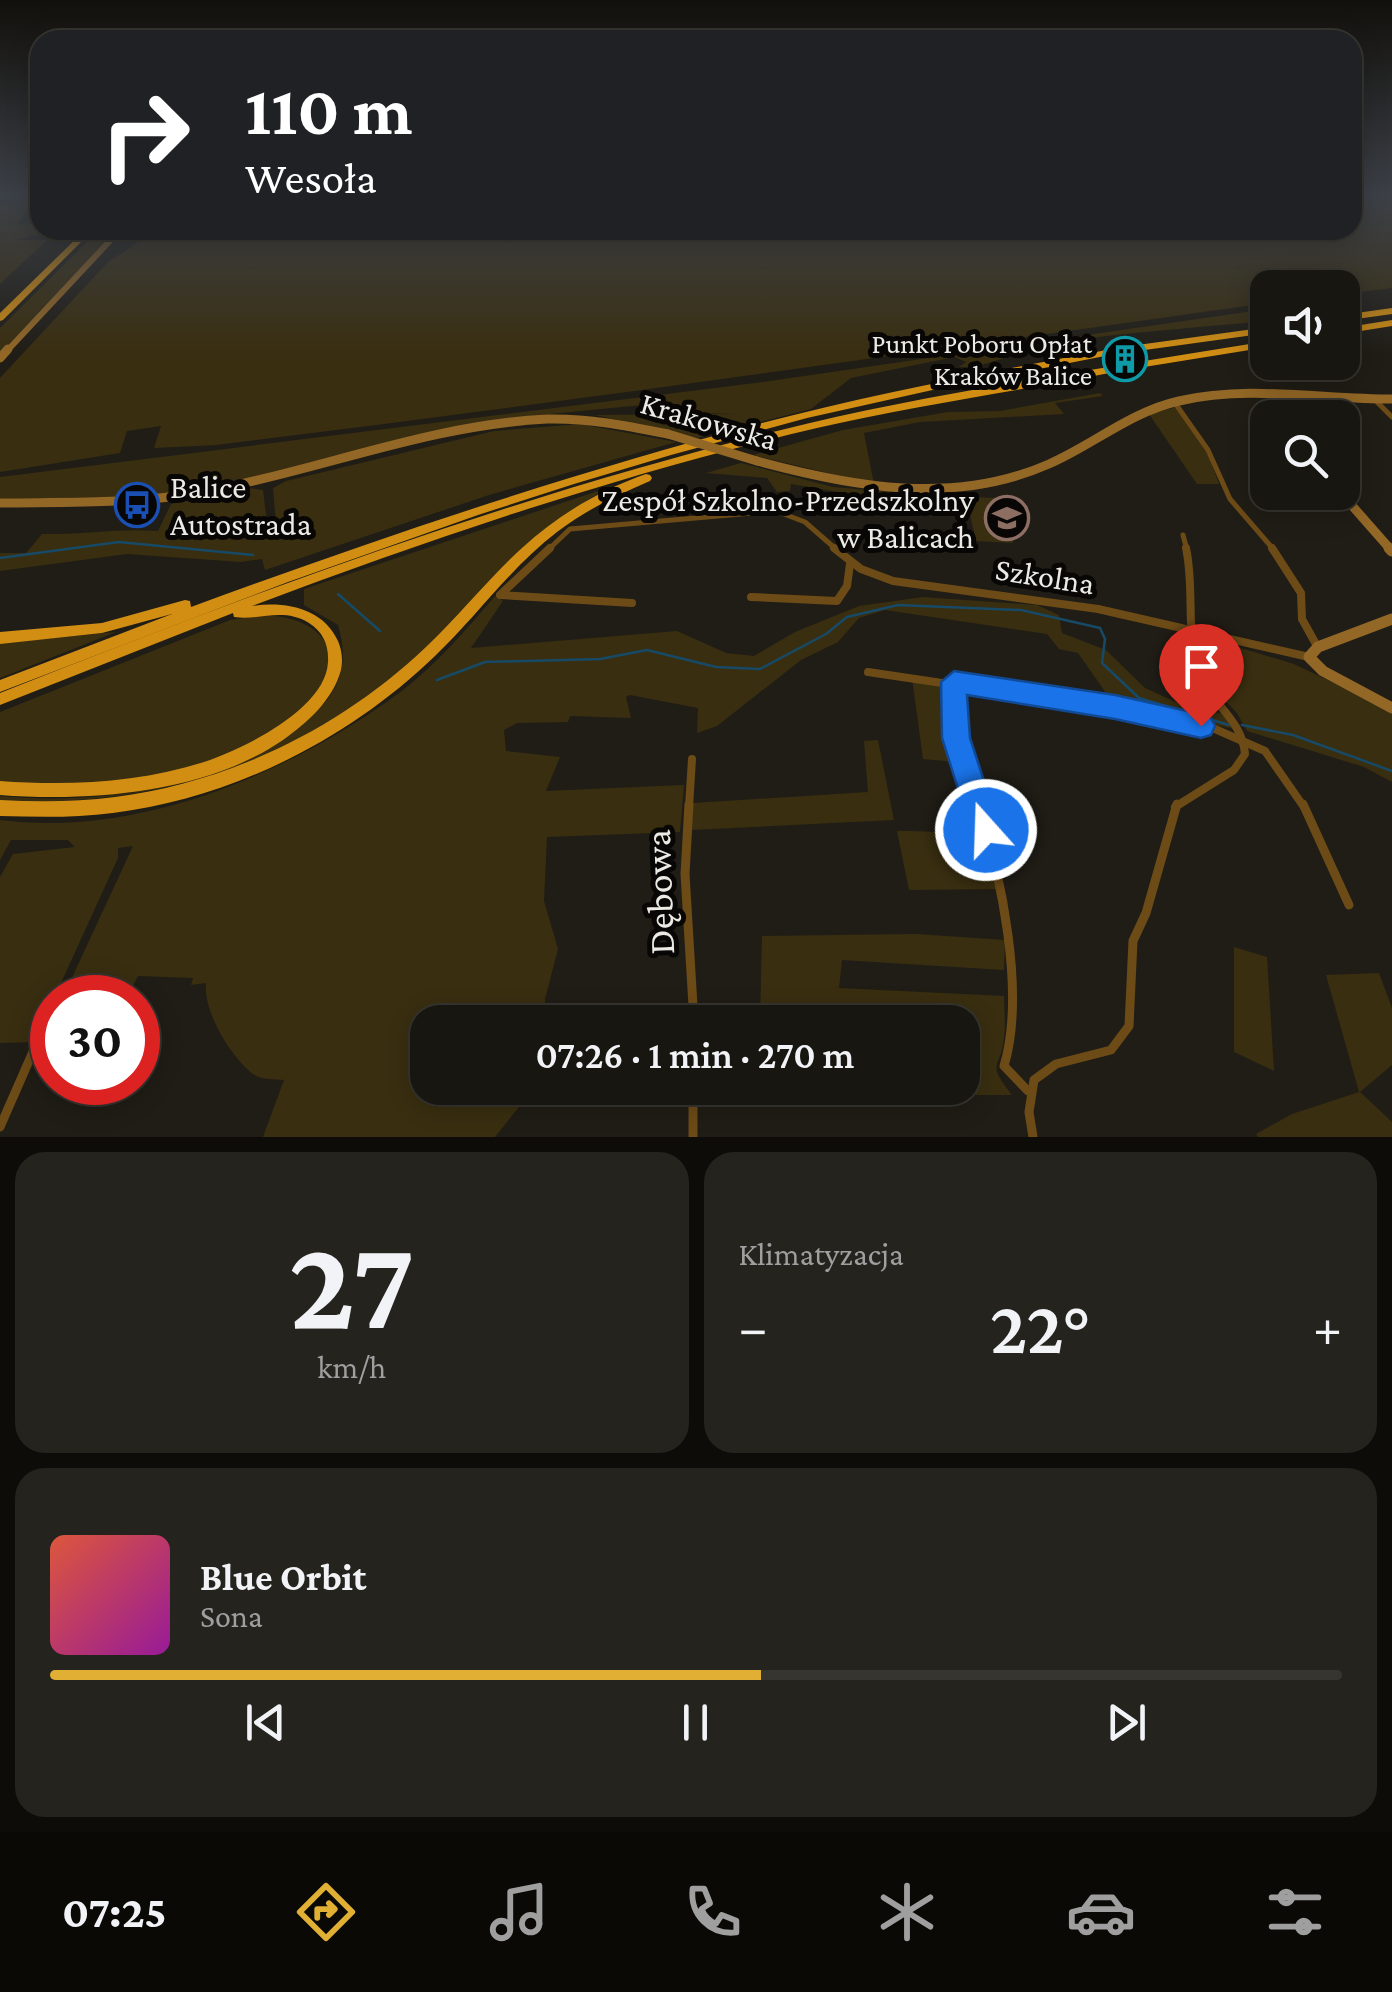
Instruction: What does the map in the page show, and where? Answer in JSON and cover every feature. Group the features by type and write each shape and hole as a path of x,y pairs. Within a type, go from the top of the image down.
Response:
{"highway":[{"path":"0,309 60,250"},
{"path":"0,318 69,250"},
{"path":"1360,315 1392,311"},
{"path":"1360,328 1392,323"},
{"path":"0,686 288,576 453,519 734,434 944,383 1117,351 1250,333"},
{"path":"0,699 397,548 755,440 1132,366 1250,347"},
{"path":"0,808 54,810 130,802 214,780 281,753 334,724 398,680 429,654 518,555 570,514 658,474 837,423"},
{"path":"0,638 55,635 123,624 288,576"},
{"path":"0,788 57,792 114,787 204,768 255,748 293,725 319,699 334,672 336,654 331,634 321,622 299,610 262,609 184,626"}],"street":[{"path":"0,358 101,250"},
{"name":"Krakowska","path":"0,503 194,494 536,417 605,418 863,486 977,485 1044,467 1129,416 1174,402 1218,394 1392,399"},
{"path":"1292,396 1294,400"},
{"path":"1375,400 1392,417"},
{"path":"1174,402 1208,450 1230,499 1265,536 1301,593 1302,619 1323,671 1392,708"},
{"path":"1356,510 1392,551"},
{"name":"Szkolna","path":"632,604 500,595 570,529 776,511 802,515 850,564 916,586 1017,595 1313,652"},
{"path":"1033,1137 1028,1092 1039,1070 1062,1060 1112,1050 1129,1026 1133,941 1146,912 1167,826 1176,806 1188,793 1242,763 1246,742 1241,729 1201,678 1193,628 1192,561 1182,535"},
{"path":"751,598 837,601 847,586 850,564"},
{"path":"1313,652 1392,619"},
{"path":"868,672 1115,707 1201,726 1267,752 1327,853 1349,905"},
{"path":"954,682 956,738 998,866 1008,928 1010,1046 1004,1066 1028,1092"},
{"name":"Dębowa","path":"692,760 686,874 693,1005"},
{"path":"0,1126 30,1058"},
{"path":"693,1105 693,1137"}],"shaded area":[{"path":"0,250 36,250 0,284"},
{"path":"79,250 97,250 0,354 0,328"},
{"path":"126,250 1392,250 1392,288 1360,292 1360,270 1250,270 1250,305 216,445 154,448 161,426 127,431 120,453 0,472 0,378 108,262"},
{"path":"1250,311 1250,322 1077,340 1038,346 971,367 959,367 966,362 955,357 851,378 811,409 697,438 595,415 738,414 652,412 642,405 509,418 196,491 0,499 0,477 763,382"},
{"path":"1100,393 1103,396 1055,403 1064,414 920,422 864,433 874,484 753,455 843,430 948,412 1000,411"},
{"path":"1177,407 1209,456 1219,484 1197,484 1149,414"},
{"path":"580,424 676,442 489,495 265,570 262,559 241,562 127,554 0,571 0,553 26,553 42,534 158,531 171,504 249,488 263,490 267,523 276,523 273,488 286,481 494,431"},
{"path":"741,463 833,487 902,493 902,497 861,496 791,484 790,491 777,492 767,478 706,473"},
{"path":"610,487 535,539 435,641 389,682 340,716 289,745 235,768 144,791 195,774 276,737 316,711 330,695 340,675 343,652 338,625 304,605 304,589"},
{"path":"966,497 1000,498 1013,543 976,541"},
{"path":"495,596 503,601 471,648 677,631 726,653 754,656 795,632 859,606 923,597 1037,605 1059,615 1062,633 1106,650 1145,688 1193,710 1221,713 1235,729 1113,703 1078,653 1059,649 1047,634 885,610 859,618 838,642 801,660 717,726 697,733 698,708 630,695 626,697 631,718 570,716 568,722 517,723 504,730 506,751 560,757 546,791 684,785 680,832 547,837 544,901 558,949 545,1005 410,1005 410,1105 520,1105 495,1137 263,1137 284,1080 256,1076 244,1066 213,1019 206,983 191,985 193,978 160,975 73,975 133,846 118,848 118,858 65,975 30,975 30,1042 0,1043 0,877 13,854 75,847 68,840 11,840 0,860 0,820 52,823 105,819 158,809 261,773 310,749 399,693 461,635"},
{"path":"263,615 303,623 317,632 329,657 328,673 320,690 278,729 220,759 159,777 62,785 0,781 0,712 230,620"},
{"path":"116,632 0,678 0,643"},
{"path":"1201,636 1294,664 1392,711 1392,782 1364,767 1247,731 1237,713 1207,682"},
{"path":"912,678 949,684 956,762 923,759"},
{"path":"878,740 894,820 691,830 693,803 868,792 864,741"},
{"path":"140,791 121,795 61,801 0,801 0,796 33,798"},
{"path":"897,831 934,832 961,839 982,856 999,889 909,890"},
{"path":"916,934 1005,940 1004,970 842,960 839,988 1004,996 1005,1032 997,1070 1012,1095 980,1095 980,1005 760,1005 762,936"},
{"path":"1234,947 1267,957 1274,1071 1234,1052"},
{"path":"1379,973 1392,1008 1392,1065 1360,1092 1392,1122 1392,1137 1258,1137 1256,1134 1292,1114 1359,1092 1326,975"}],"waterway":[{"path":"0,558 119,542 253,555"},
{"path":"338,594 380,631"},
{"path":"437,680 485,662 600,659 647,650 716,667 760,669 826,634 847,617 898,605 1021,610 1100,628 1105,639 1102,663 1139,698 1229,725"},
{"path":"1242,725 1293,735 1392,771"}],"place":[{"name":"Punkt Poboru Opłat Kraków Balice","path":"1125,359"},
{"name":"Balice Autostrada","path":"137,505"},
{"name":"Zespół Szkolno-Przedszkolny w Balicach","path":"1007,518"}],"route":[{"path":"986,830 956,738 954,682 1115,707 1201,726"}]}
